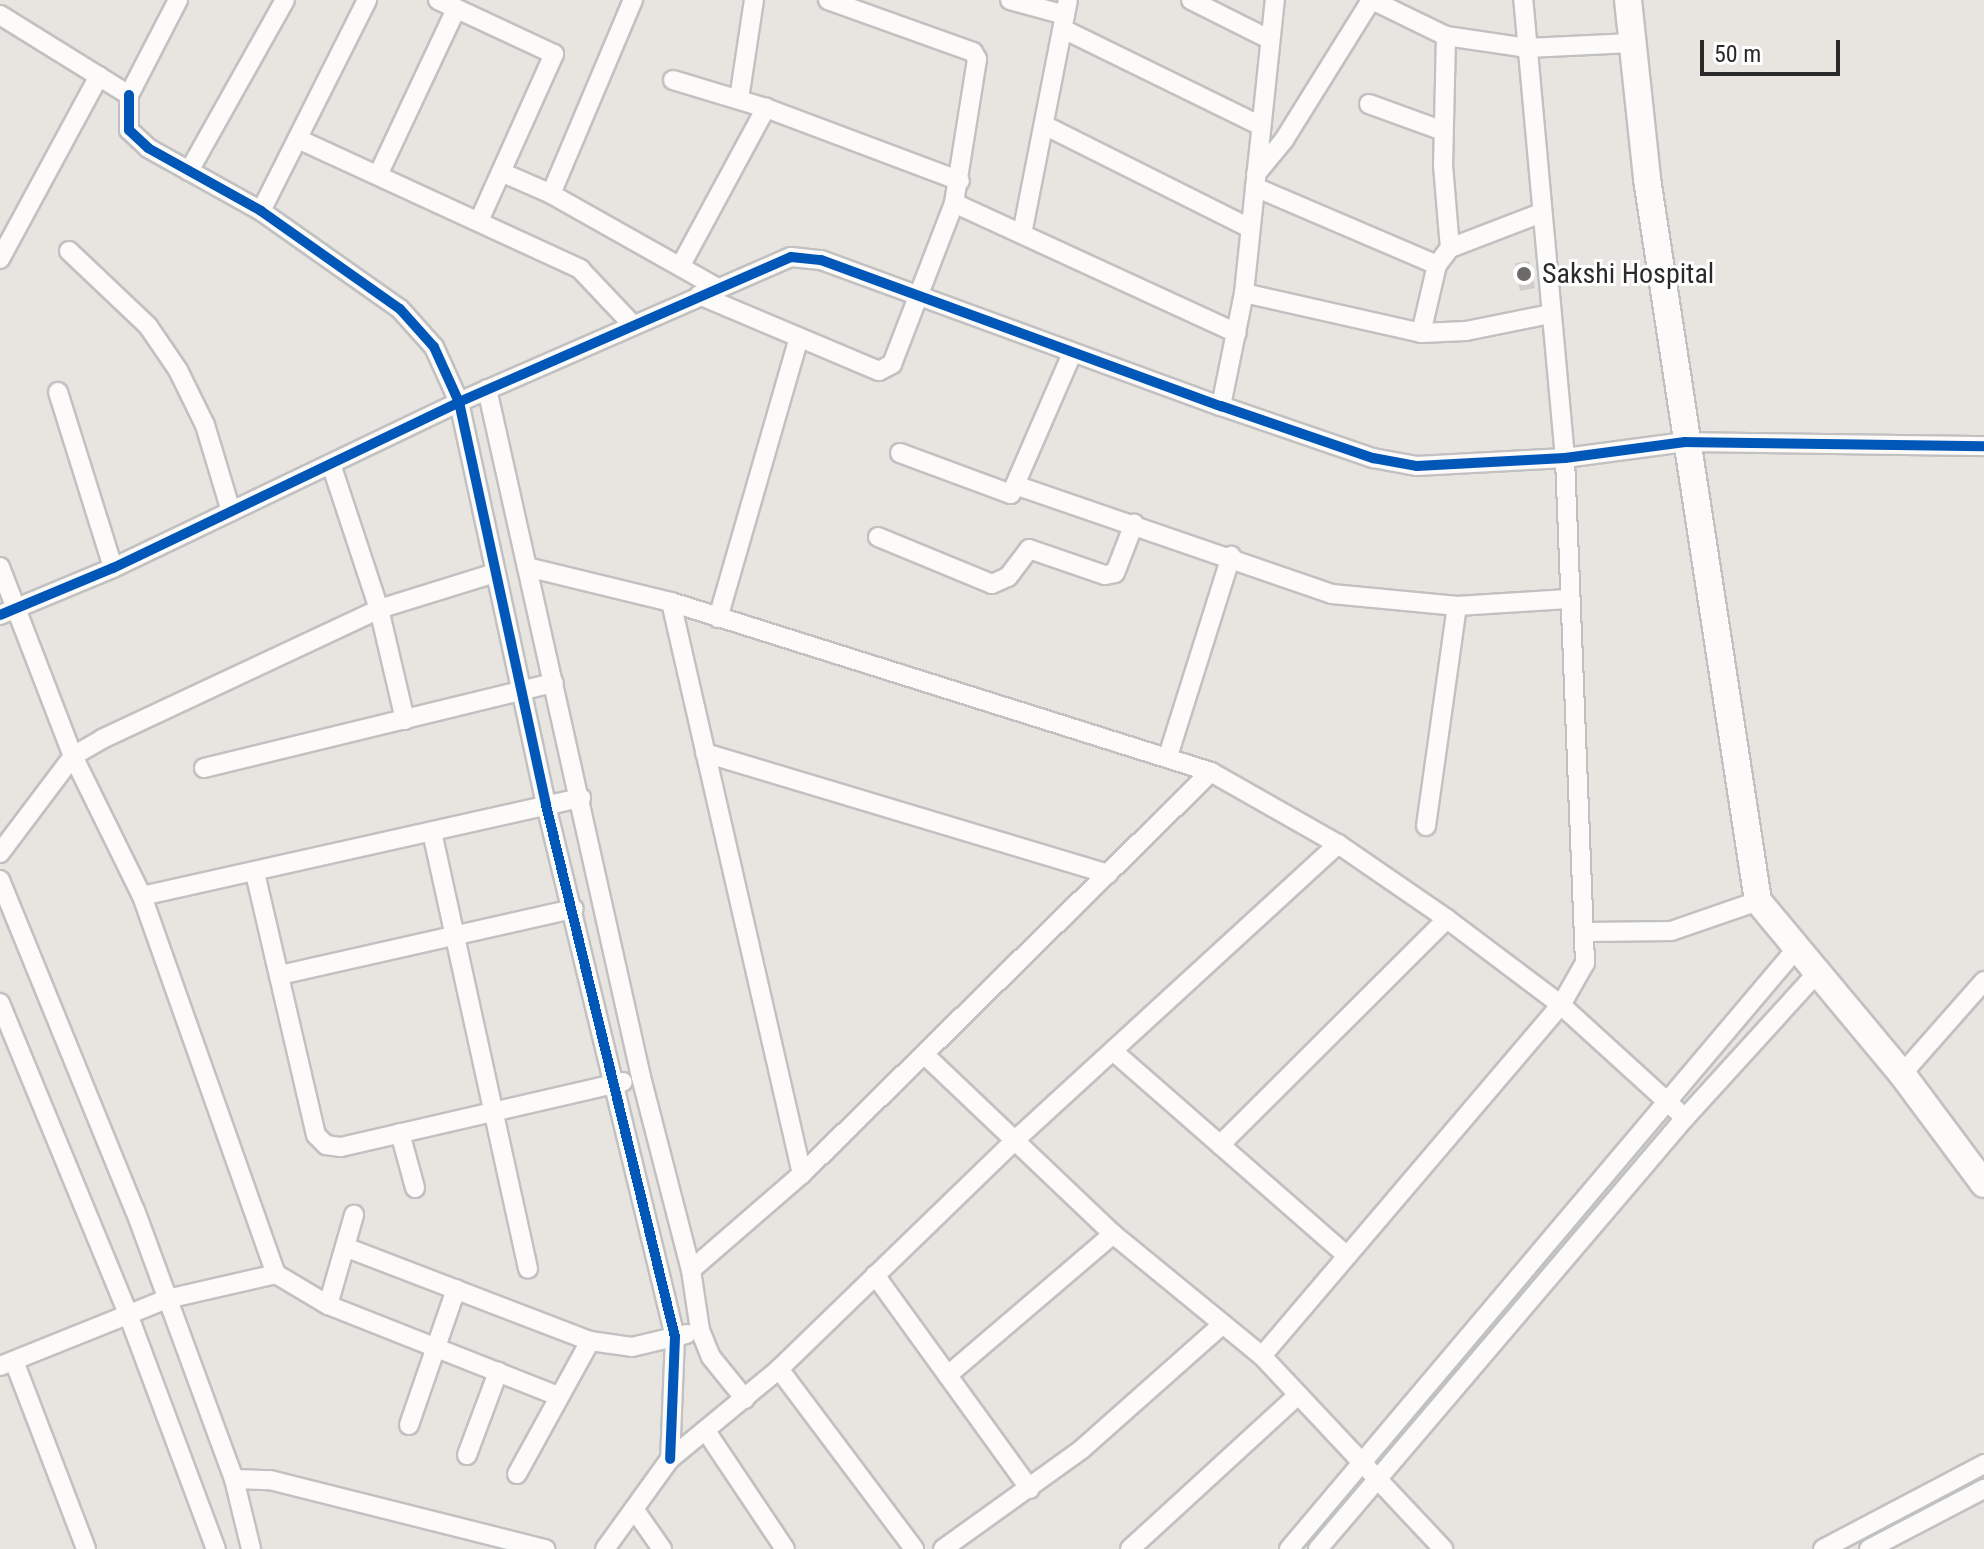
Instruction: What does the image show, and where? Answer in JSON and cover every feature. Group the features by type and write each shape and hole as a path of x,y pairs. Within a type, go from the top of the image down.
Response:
{"street":[{"path":"178,0 129,95 128,123 136,138 261,211 400,309 434,347 459,402 546,805 574,909 675,1337 670,1459"},
{"path":"189,171 285,0"},
{"path":"261,211 367,0"},
{"path":"438,0 554,54 479,221"},
{"path":"551,194 633,0"},
{"path":"739,99 754,0"},
{"path":"501,172 551,194 681,265 708,291 799,338 887,370 921,298 954,203 978,68 973,52 828,0"},
{"path":"1010,0 1065,15 1261,126"},
{"path":"1191,0 1269,39"},
{"path":"1221,406 1244,293 1275,0"},
{"path":"1262,1356 1561,1005 1580,976 1587,932 1568,599 1565,458 1523,0"},
{"path":"1628,0 1685,442 1758,901 1815,975 1902,1074 1984,1184"},
{"path":"1256,181 1381,2 1446,36 1527,48 1632,43"},
{"path":"378,175 456,9"},
{"path":"0,15 129,95"},
{"path":"1022,234 1065,15"},
{"path":"1446,36 1443,131 1450,248"},
{"path":"0,259 99,76"},
{"path":"673,80 766,108 960,181"},
{"path":"1369,104 1443,131"},
{"path":"681,265 766,108"},
{"path":"1044,125 1250,228"},
{"path":"298,139 580,269 633,325"},
{"path":"1256,181 1437,265"},
{"path":"954,203 1236,333"},
{"path":"1421,333 1437,265 1450,248 1541,213"},
{"path":"69,251 148,326 178,370 205,425 231,511"},
{"path":"8,611 113,568 487,389 791,257 821,260 1221,406 1373,458 1417,466 1565,458 1685,442 1984,446"},
{"path":"1244,293 1421,333 1466,331 1550,314"},
{"path":"718,618 799,338"},
{"path":"900,453 1004,495 1018,486 1072,354"},
{"path":"487,389 531,568 641,1077 691,1270 700,1330 711,1357 745,1399"},
{"path":"58,392 113,568"},
{"path":"331,464 379,609 405,720"},
{"path":"1018,486 1231,556 1332,594 1457,606 1568,599"},
{"path":"878,537 992,584 1008,577 1029,549 1105,575 1115,573 1134,524"},
{"path":"1168,756 1231,556"},
{"path":"0,567 8,611 73,756 142,896 276,1274 328,1305 558,1396"},
{"path":"531,568 671,602 1211,772 1338,844 1447,919 1561,1005 1685,1118"},
{"path":"0,853 73,756 179,700 379,609 495,573"},
{"path":"671,602 802,1174"},
{"path":"1426,826 1457,606"},
{"path":"204,768 554,683"},
{"path":"705,753 1108,874"},
{"path":"691,1270 802,1174 1211,772"},
{"path":"142,896 581,798"},
{"path":"432,832 528,1269"},
{"path":"605,1549 670,1459 779,1369 1013,1142 1338,844"},
{"path":"255,873 316,1135 326,1145 341,1147 641,1077"},
{"path":"0,880 167,1299 234,1479 251,1549"},
{"path":"1587,932 1671,931 1758,901"},
{"path":"280,975 574,909"},
{"path":"1220,1145 1447,919"},
{"path":"1289,1549 1796,949"},
{"path":"1318,1549 1685,1118 1815,975"},
{"path":"1902,1074 1984,981"},
{"path":"0,1003 128,1314 216,1549"},
{"path":"1113,1051 1347,1256"},
{"path":"925,1055 1113,1234 1262,1356 1359,1464 1443,1549"},
{"path":"400,1133 415,1188"},
{"path":"328,1305 354,1215"},
{"path":"948,1375 1113,1234"},
{"path":"345,1247 590,1341 632,1347 700,1330"},
{"path":"86,1549 7,1364 167,1299 276,1274"},
{"path":"875,1275 1030,1489"},
{"path":"409,1425 456,1289"},
{"path":"943,1549 1082,1449 1223,1324"},
{"path":"517,1474 590,1341"},
{"path":"779,1369 914,1549"},
{"path":"467,1455 498,1372"},
{"path":"1130,1549 1298,1395"},
{"path":"706,1431 785,1549"},
{"path":"1831,1547 1984,1464"},
{"path":"234,1479 270,1480 545,1549"},
{"path":"1869,1549 1984,1489"},
{"path":"634,1509 662,1549"}],"building":[{"path":"1529,261 1535,288 1520,291 1515,263"}],"cycle path":[{"path":"129,95 129,130 148,148 261,211 400,309 434,347 459,402 546,805 675,1337 670,1459"},
{"path":"0,615 113,568 459,402 791,257 821,260 1221,406 1373,458 1417,466 1565,458 1685,442 1984,446"}],"place":[{"name":"Sakshi Hospital","path":"1524,274"}]}
